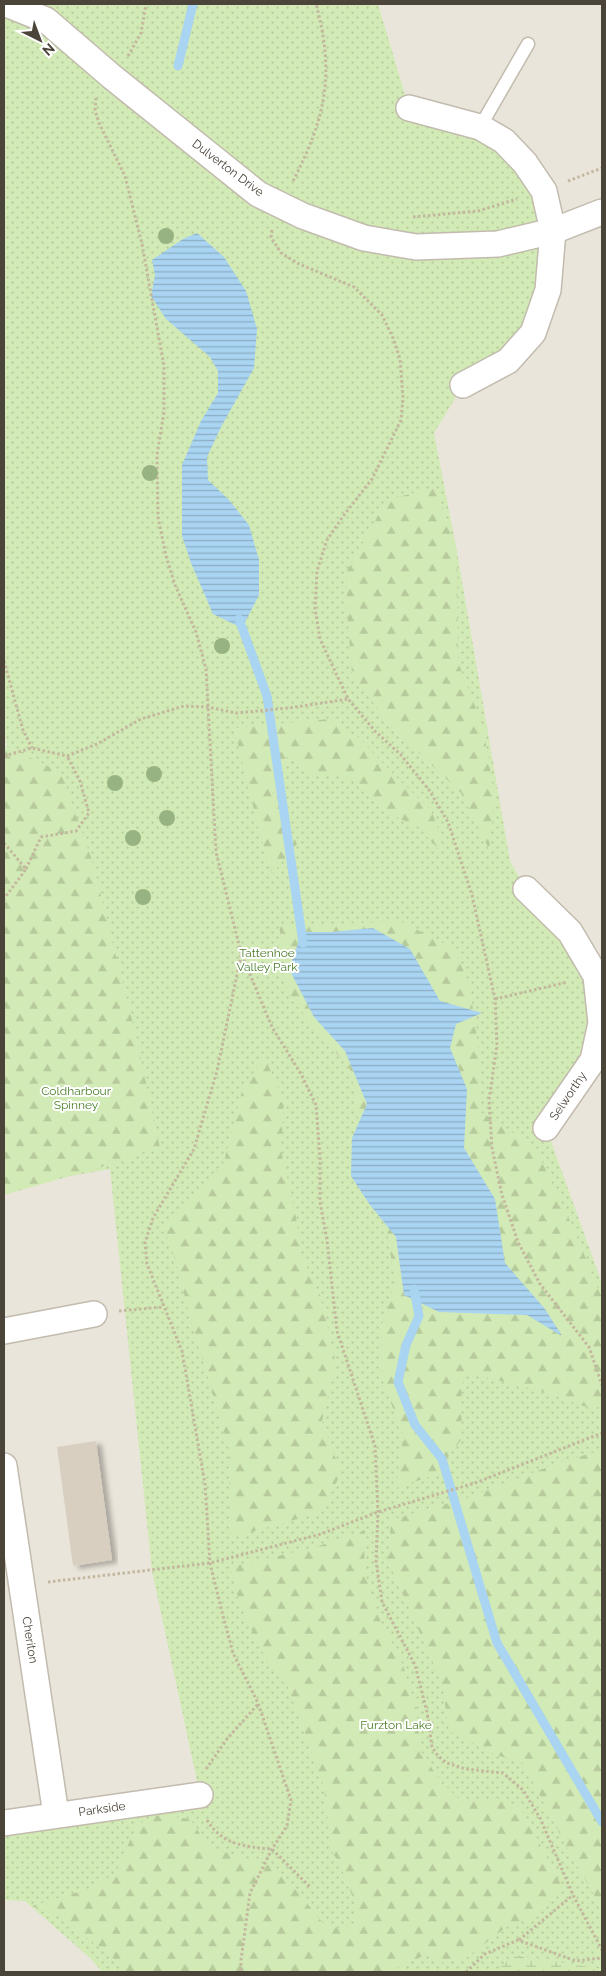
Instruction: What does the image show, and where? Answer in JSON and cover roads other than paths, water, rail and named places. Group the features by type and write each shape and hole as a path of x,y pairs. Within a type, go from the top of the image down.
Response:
{"street":[{"name":"Dulverton Drive","path":"6,4 46,20 111,76 258,194 303,216 364,238 416,246 498,244 553,231 602,212"},
{"path":"409,108 480,126 504,141 525,163 544,190 553,231 548,290 533,333 508,361 463,385"},
{"name":"Selworthy","path":"526,889 570,932 599,975 601,1023 592,1060 546,1128"},
{"path":"4,1331 94,1314"},
{"name":"Cheriton","path":"4,1466 56,1815"},
{"name":"Parkside","path":"4,1823 200,1795"}],"lane":[{"path":"480,126 528,44"}],"water":[{"path":"197,233 224,257 246,291 257,329 254,368 221,427 207,457 208,480 229,500 249,525 259,560 259,595 242,628 213,614 191,563 182,536 182,465 201,421 218,393 218,371 210,357 166,319 151,296 155,275 152,260 183,239"},
{"path":"373,928 410,949 440,1001 482,1013 456,1024 450,1048 467,1089 464,1148 495,1199 505,1263 545,1309 562,1336 527,1315 439,1312 404,1295 396,1237 370,1205 351,1176 352,1138 367,1104 345,1051 314,1017 289,969 302,932 332,932"}],"waterway":[{"path":"178,66 193,4"},
{"path":"239,619 267,696 303,943"},
{"path":"414,1289 419,1316 406,1345 398,1382 415,1425 442,1459 497,1643 602,1822"}],"park label":[{"name":"Tattenhoe Valley Park","path":"267,960"},
{"name":"Coldharbour Spinney","path":"76,1098"},
{"name":"Furzton Lake","path":"396,1725"}]}
